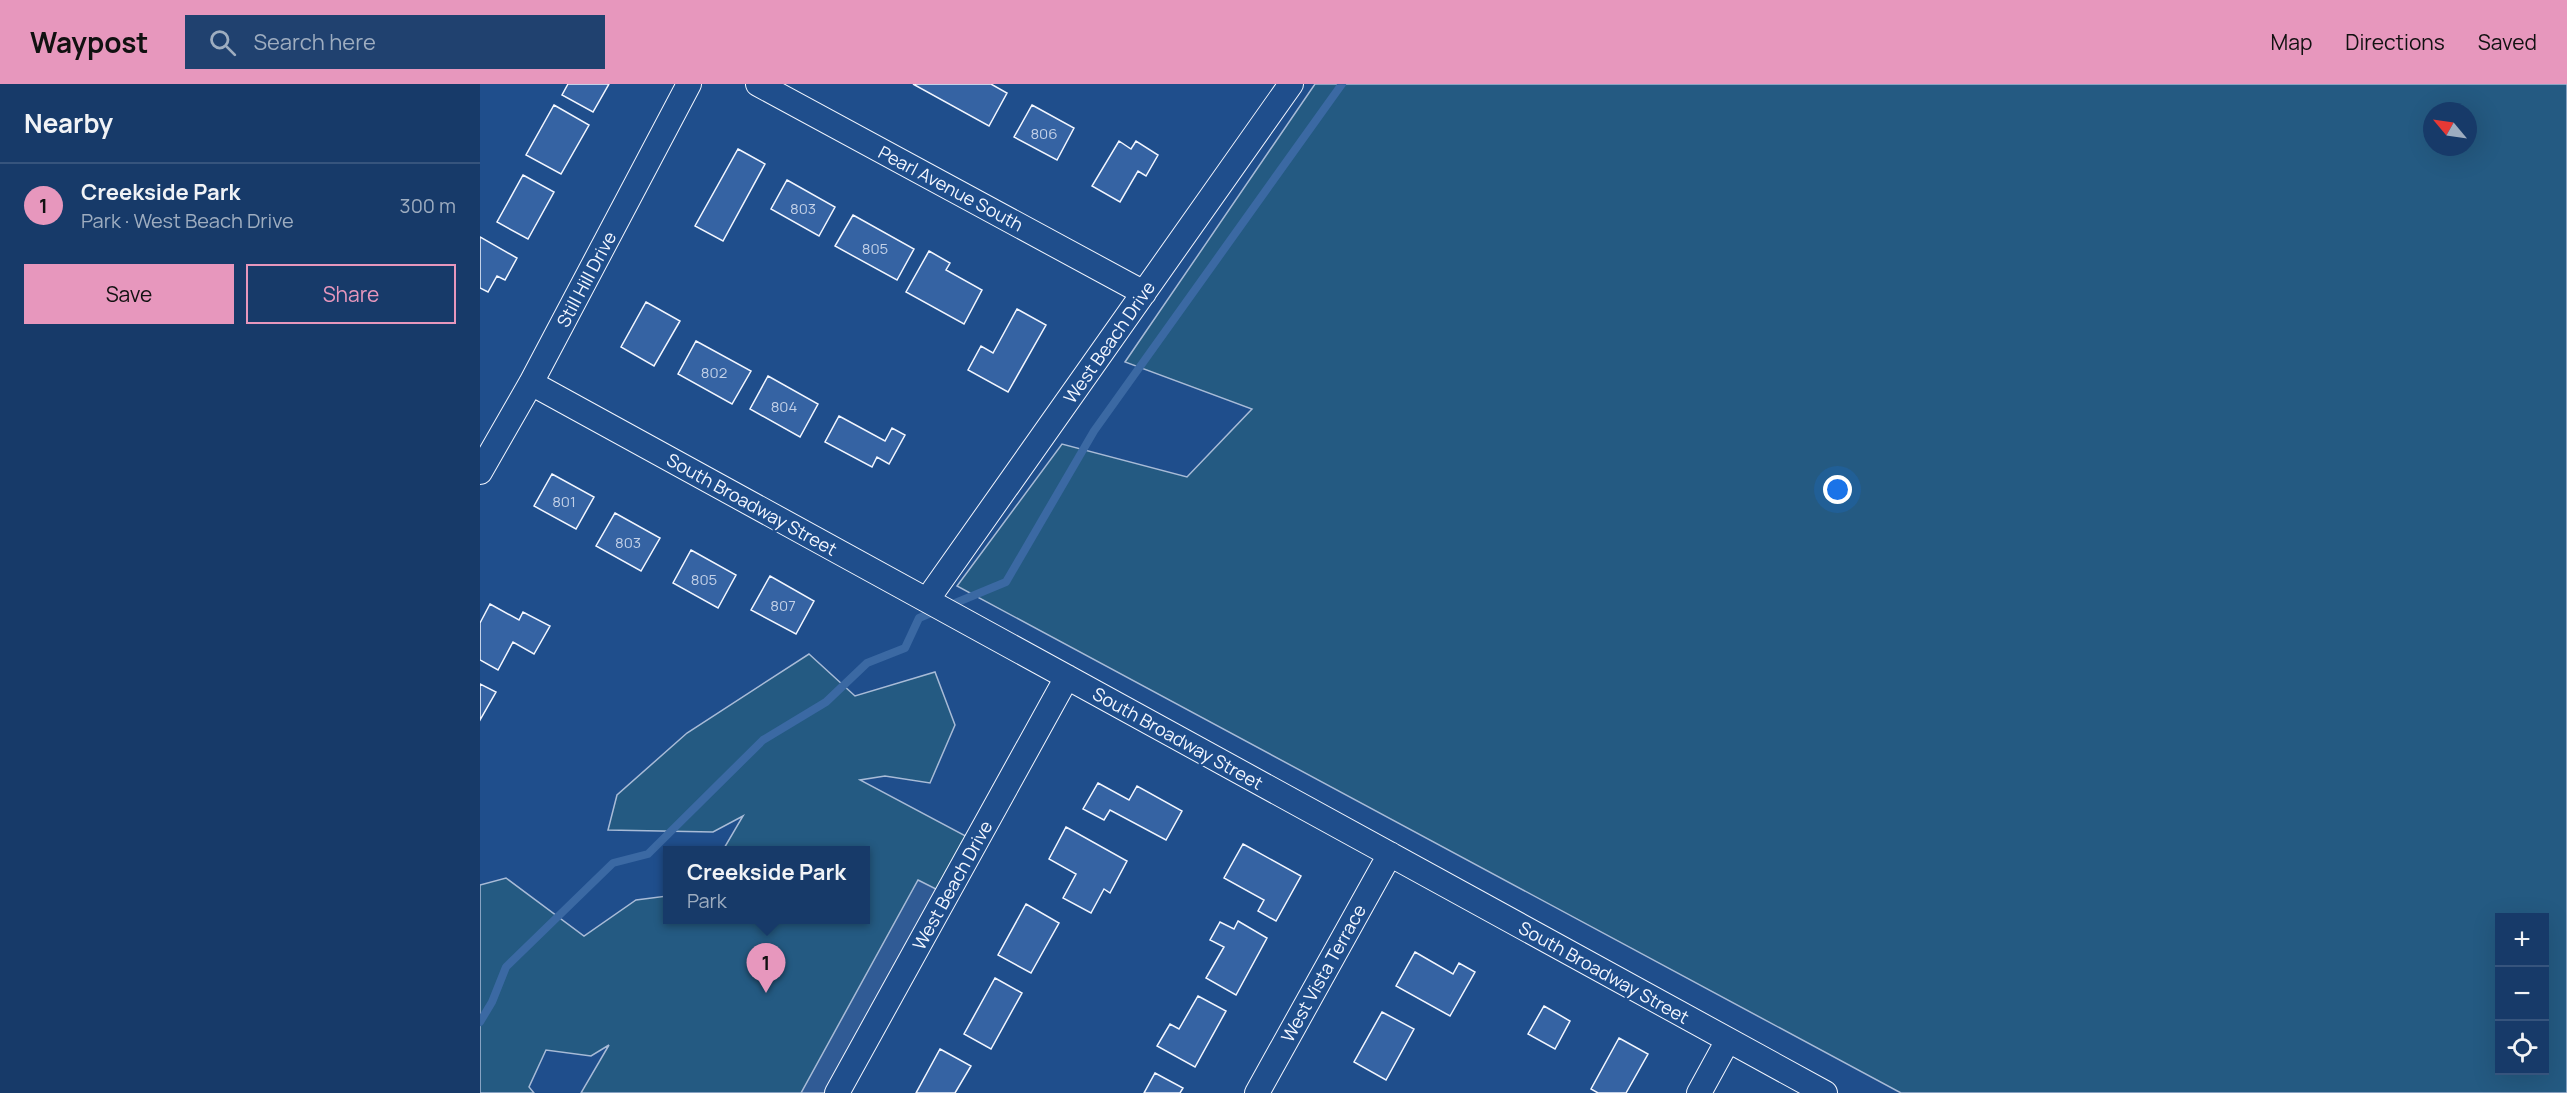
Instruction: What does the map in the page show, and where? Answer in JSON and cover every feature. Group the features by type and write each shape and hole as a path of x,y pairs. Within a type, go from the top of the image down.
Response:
{"street":[{"name":"Still Hill Drive","path":"480,472 531,383 689,84"},
{"name":"Pearl Avenue South","path":"758,84 1144,293"},
{"name":"West Beach Drive","path":"927,600 1291,84"},
{"name":"South Broadway Street","path":"531,383 1825,1093"},
{"name":"West Beach Drive","path":"837,1093 1067,676"},
{"name":"West Vista Terrace","path":"1257,1093 1390,854"},
{"path":"1699,1093 1728,1040"}],"shaded area":[{"path":"1315,84 2567,84 2567,1093 1901,1093 957,586 1062,444 1187,477 1252,409 1125,362"},
{"path":"809,654 855,696 935,672 955,725 930,783 885,776 860,780 975,841 837,1093 581,1093 609,1045 591,1056 546,1050 529,1087 534,1093 480,1093 480,885 506,878 584,936 636,900 663,897 663,924 870,924 870,846 725,846 743,816 713,832 608,830 617,795 687,733"},
{"path":"918,880 946,894 837,1093 801,1093"}],"building":[{"path":"568,84 609,84 593,112 562,95"},
{"path":"913,84 991,84 1007,93 989,126"},
{"path":"554,105 589,125 561,174 526,155"},
{"path":"1032,105 1074,128 1057,160 1014,137"},
{"path":"1119,141 1131,149 1136,141 1158,155 1146,176 1138,171 1120,202 1092,186"},
{"path":"738,149 765,164 723,241 695,226"},
{"path":"523,175 554,192 528,239 497,222"},
{"path":"787,180 835,207 819,236 771,209"},
{"path":"853,215 914,249 897,280 835,246"},
{"path":"480,237 517,258 505,280 497,276 488,292 480,288"},
{"path":"929,251 950,263 946,270 982,290 964,324 906,292"},
{"path":"646,302 680,321 654,366 621,347"},
{"path":"1017,309 1046,325 1008,392 968,370 981,346 993,353"},
{"path":"696,341 751,371 732,404 678,374"},
{"path":"768,376 818,404 800,437 750,409"},
{"path":"839,416 885,441 892,428 905,435 889,464 877,457 872,467 825,442"},
{"path":"552,474 594,497 576,529 534,506"},
{"path":"615,513 660,538 641,571 596,546"},
{"path":"691,550 736,575 718,608 673,583"},
{"path":"770,576 814,601 796,634 751,610"},
{"path":"490,604 519,620 523,612 550,626 534,654 513,642 498,670 480,660 480,623"},
{"path":"480,684 496,692 480,720"},
{"path":"1098,783 1129,800 1137,786 1182,811 1166,840 1110,810 1104,820 1083,809"},
{"path":"1066,827 1127,861 1110,893 1104,889 1091,913 1063,898 1076,874 1049,859"},
{"path":"1243,844 1301,876 1276,921 1258,911 1264,900 1224,878"},
{"path":"1026,904 1059,923 1031,973 998,955"},
{"path":"1238,921 1267,938 1236,995 1206,978 1224,947 1210,940 1220,922 1234,929"},
{"path":"1415,952 1453,974 1459,963 1475,972 1450,1016 1396,986"},
{"path":"995,978 1022,993 991,1049 964,1034"},
{"path":"1198,996 1226,1011 1195,1067 1157,1046 1170,1024 1179,1029"},
{"path":"1544,1006 1570,1021 1555,1049 1528,1034"},
{"path":"1382,1012 1414,1029 1386,1080 1354,1062"},
{"path":"1619,1038 1648,1054 1626,1093 1598,1093 1591,1089"},
{"path":"940,1049 971,1066 955,1093 916,1093"},
{"path":"1155,1073 1183,1088 1180,1093 1144,1093"}],"waterway":[{"path":"480,1022 492,1002 506,967 613,863 648,854 763,740 826,702 867,663 905,648 919,618 1006,582 1094,431 1342,84"}],"place":[{"name":"Creekside Park","path":"766,993"}]}
